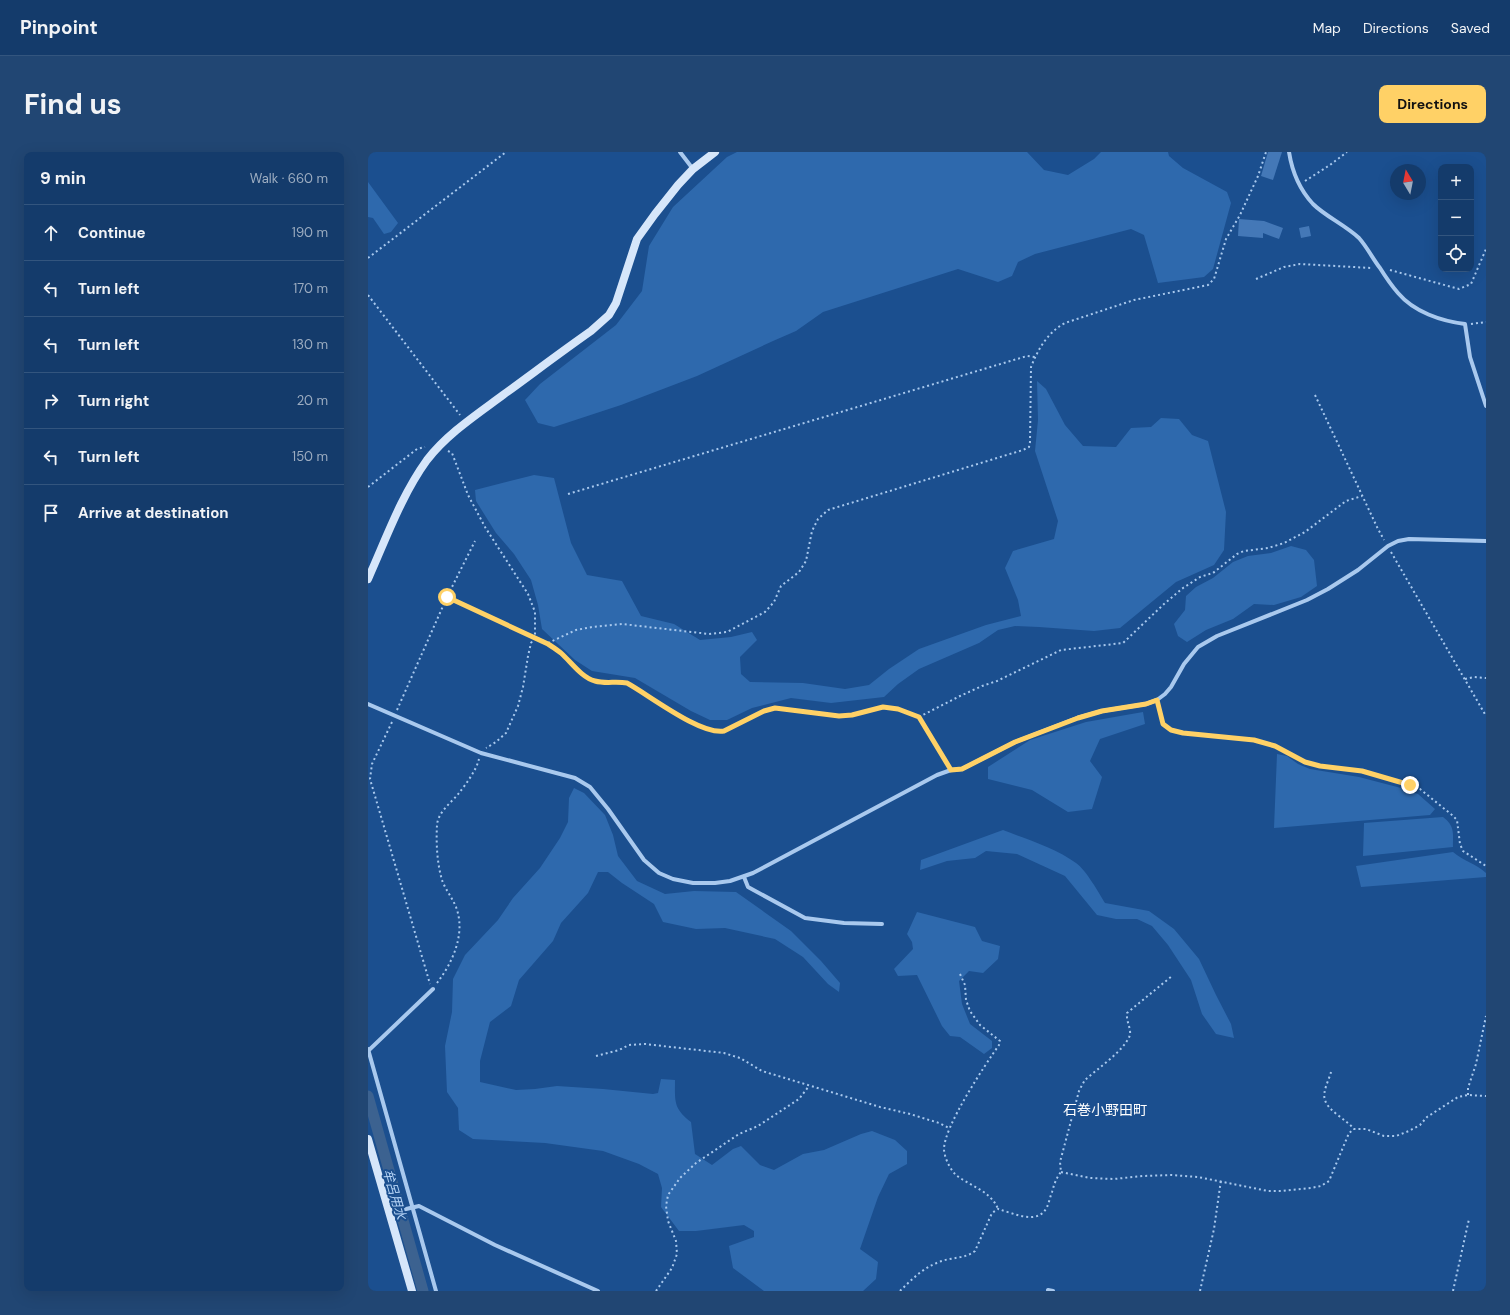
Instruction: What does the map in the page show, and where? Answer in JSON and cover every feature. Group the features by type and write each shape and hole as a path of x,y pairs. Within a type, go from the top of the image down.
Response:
{"street":[{"path":"680,152 693,169"},
{"path":"368,579 399,508 428,460 440,446 466,422 591,331 609,315 616,303 637,238 654,214 693,169 715,152"},
{"path":"1289,152 1292,167 1298,183 1313,204 1344,226 1360,240 1398,294 1413,306 1433,316 1452,323 1465,324 1470,357 1486,406"},
{"path":"368,704 481,753 575,778 590,787 608,809 644,860 659,873 673,879 693,883 730,881 744,877 937,775 951,770 962,769 1015,742 1078,718 1102,711 1146,704 1157,700 1171,687 1184,664 1198,647 1217,636 1307,600 1328,589 1358,570 1388,546 1398,541 1409,539 1486,541"},
{"path":"744,877 748,887 805,918 844,923 882,924"},
{"path":"433,989 368,1050 410,1207 436,1291"},
{"path":"368,1139 391,1212 412,1291"},
{"path":"391,1212 419,1206 495,1246 598,1291"}],"path":[{"path":"368,258 506,152"},
{"path":"548,644 576,630 622,624 709,634 728,632 755,619 765,612 774,602 781,586 799,572 806,561 812,531 818,519 828,510 1023,450 1028,447 1030,442 1031,367 1035,357 1048,336 1056,328 1065,323 1134,300 1208,286 1214,279 1226,238 1240,215 1258,176 1266,152"},
{"path":"1298,183 1308,179 1347,152"},
{"path":"368,294 466,422"},
{"path":"1465,324 1486,322"},
{"path":"568,494 1027,356 1035,357"},
{"path":"1315,395 1376,527 1486,716"},
{"path":"368,487 417,449 431,445 440,446 452,453 468,495 485,528 528,594 535,612 535,637 531,643 518,706 506,733 496,742 484,749 467,782 439,816 437,824 439,868 443,882 456,906 460,919 460,930 457,945 447,970 433,989 370,779 372,764 395,716 447,597 475,540"},
{"path":"919,717 960,696 997,681 1061,650 1123,643 1183,588 1200,577 1213,572 1236,554 1244,551 1268,548 1284,542 1305,532 1346,501 1362,496"},
{"path":"447,597 548,644 560,652 585,676 593,681 602,683 627,683 679,715 717,732 724,731 764,711 775,708 839,716 852,715 883,707 898,709 919,717 951,770"},
{"path":"1465,680 1474,677 1486,678"},
{"path":"1157,700 1163,724 1171,730 1183,733 1254,740 1275,746 1305,762 1320,766 1362,771 1420,789 1457,820 1460,844 1463,851 1486,866"},
{"path":"960,974 965,985 970,1011 980,1025 1000,1041 950,1128 944,1150 948,1163 953,1172 962,1180 987,1195 996,1204 998,1209"},
{"path":"900,1291 924,1269 940,1261 970,1255 975,1251 992,1213 998,1209 1031,1218 1042,1214 1047,1207 1056,1178 1061,1172 1060,1162 1079,1091 1084,1081 1105,1063 1129,1037 1130,1031 1126,1020 1127,1014 1172,976"},
{"path":"1468,1095 1468,1088 1476,1064 1486,1016"},
{"path":"596,1056 619,1050 629,1045 645,1044 724,1053 740,1058 762,1071 880,1107 910,1114 950,1128"},
{"path":"1331,1072 1325,1090 1325,1100 1332,1110 1349,1123 1354,1130"},
{"path":"656,1291 672,1268 678,1254 676,1241 668,1221 666,1206 668,1195 680,1178 696,1162 739,1134 758,1126 799,1099 809,1086"},
{"path":"1061,1172 1090,1178 1114,1179 1143,1176 1198,1177 1220,1180 1268,1191 1282,1191 1321,1186 1329,1181 1349,1133 1354,1130 1366,1129 1384,1136 1396,1136 1409,1132 1420,1125 1427,1117 1458,1098 1468,1095 1486,1096"},
{"path":"1200,1291 1214,1230 1220,1180"},
{"path":"1453,1291 1469,1219"}],"shaded area":[{"path":"737,152 1027,152 1044,170 1068,175 1094,159 1101,152 1168,152 1169,156 1183,168 1227,192 1231,203 1213,269 1204,277 1158,283 1144,235 1131,229 1035,254 1018,262 1012,276 998,282 958,269 823,312 796,331 697,376 621,405 554,427 538,423 525,400 540,384 616,325 642,291 649,246 673,207 727,157"},
{"path":"368,182 398,223 391,232 384,234 373,218 368,217"},
{"path":"1037,381 1046,389 1065,425 1083,446 1116,447 1131,428 1151,427 1161,418 1179,419 1192,435 1208,441 1226,512 1224,550 1214,565 1176,582 1120,628 1094,631 1015,626 998,630 979,643 919,669 898,684 884,697 831,703 791,698 752,708 727,720 710,720 691,711 635,678 592,671 575,660 542,629 538,605 531,580 514,554 496,533 476,501 475,490 534,475 554,478 571,543 587,575 622,581 641,616 674,624 700,640 731,637 752,632 757,640 740,657 741,674 750,682 803,683 845,689 869,685 889,669 919,649 986,625 1021,616 1018,600 1005,568 1013,551 1054,539 1058,521 1035,451 1038,420"},
{"path":"1291,546 1306,550 1314,560 1317,586 1301,597 1274,605 1254,604 1233,619 1206,630 1187,642 1178,636 1174,624 1185,610 1186,596 1196,587 1213,578 1233,562 1248,556 1271,553"},
{"path":"1143,712 1145,724 1100,739 1090,761 1102,777 1092,809 1068,812 1032,790 988,779 988,767 1030,740 1086,722"},
{"path":"1277,754 1287,756 1298,764 1310,769 1359,777 1401,788 1418,794 1435,809 1430,815 1274,828"},
{"path":"574,788 584,793 605,815 613,835 618,856 637,881 665,894 694,891 736,892 791,931 821,961 840,983 839,992 828,984 803,957 775,939 725,928 696,929 663,922 654,904 608,872 598,872 588,893 561,923 553,941 519,980 511,1006 490,1022 480,1061 480,1082 516,1090 557,1086 653,1094 658,1093 661,1079 675,1080 676,1104 685,1117 691,1122 695,1154 712,1165 733,1149 741,1146 760,1165 774,1170 803,1154 824,1150 861,1134 872,1131 895,1140 907,1151 907,1164 889,1174 878,1197 860,1249 878,1262 876,1279 863,1291 764,1291 733,1268 729,1246 754,1237 754,1231 744,1225 696,1231 679,1231 661,1207 662,1188 658,1174 639,1164 603,1151 545,1143 473,1139 459,1130 458,1108 447,1092 445,1046 452,1012 453,979 465,955 498,920 513,898 540,868 560,838 568,822 569,798"},
{"path":"1443,817 1450,824 1452,830 1453,847 1363,856 1364,823"},
{"path":"1003,830 1050,848 1076,863 1088,876 1105,903 1149,911 1174,929 1199,959 1231,1024 1234,1038 1216,1034 1202,1014 1191,980 1168,945 1152,926 1137,919 1116,919 1097,915 1065,876 1017,854 986,851 975,858 947,861 920,870 921,860"},
{"path":"1453,852 1486,873 1486,877 1361,887 1356,866"},
{"path":"917,912 975,927 982,941 1000,946 998,959 983,973 969,971 959,981 962,1004 970,1024 992,1041 992,1048 984,1054 960,1037 950,1036 942,1026 917,975 898,976 894,969 913,949 912,942 907,934"}],"building":[{"path":"1268,152 1282,152 1273,180 1261,176"},
{"path":"1239,219 1264,221 1283,228 1279,239 1263,233 1263,238 1238,236"},
{"path":"1309,226 1311,236 1301,238 1299,228"}],"waterway":[{"name":"牟呂用水","path":"368,1096 423,1291"}],"district":[{"name":"石巻小野田町","path":"1105,1110"}],"route":[{"path":"447,597 548,644 560,652 585,676 593,681 602,683 627,683 679,715 717,732 724,731 764,711 775,708 839,716 852,715 883,707 898,709 919,717 951,770 962,769 988,754 1015,742 1078,718 1102,711 1146,704 1157,700 1163,724 1171,730 1183,733 1254,740 1275,746 1305,762 1320,766 1362,771 1410,785"}]}
